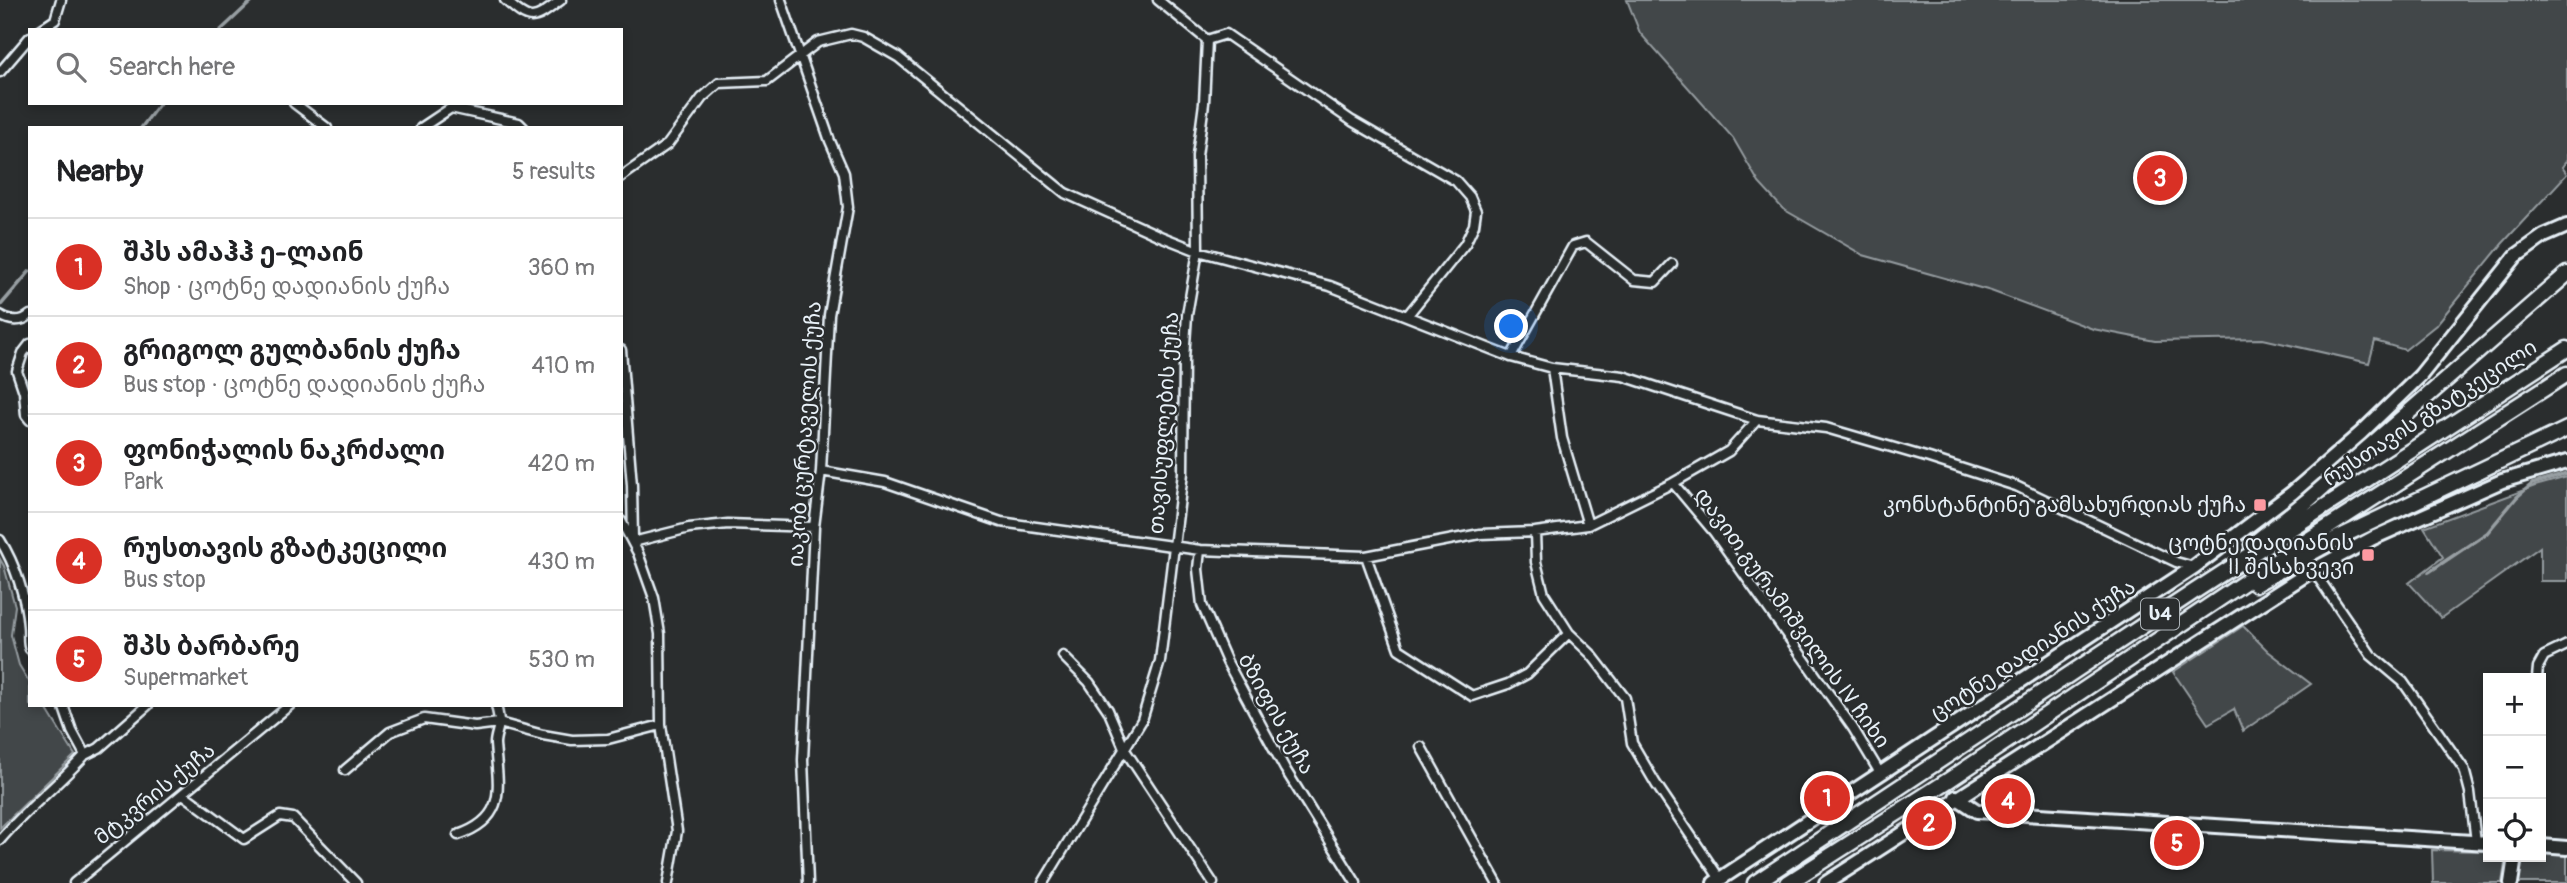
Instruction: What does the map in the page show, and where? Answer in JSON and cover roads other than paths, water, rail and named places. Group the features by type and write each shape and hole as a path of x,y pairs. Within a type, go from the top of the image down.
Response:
{"highway":[{"path":"2194,591 2306,501 2567,274"},
{"name":"რუსთავის გზატკეცილი","path":"1755,883 1833,829 2055,686 2194,591 2567,349"},
{"name":"რუსთავის გზატკეცილი","path":"1788,883 2291,551 2567,374"},
{"path":"2225,597 2263,581 2340,537 2567,429"}],"street":[{"path":"43,28 55,20 61,0"},
{"path":"505,0 522,16 533,18 561,0"},
{"name":"იაკობ ცურტაველის ქუჩა","path":"781,0 830,141 844,173 848,207 829,315 821,471 814,527 803,760 808,883"},
{"path":"1158,0 1207,40 1226,34 1352,121 1456,181 1470,197 1476,211 1474,225 1465,244 1407,316"},
{"path":"623,176 668,144 702,98 719,83 767,81 818,42 851,34 863,37 898,57 1065,193 1160,236 1198,251 1330,286 1511,357 1552,368 1623,376 1757,420 1826,428 2017,486 2176,562 2194,567"},
{"path":"0,72 28,39"},
{"name":"თავისუფლების ქუჩა","path":"1043,883 1142,720 1160,661 1183,473 1184,359 1187,315 1198,251 1197,156 1207,40"},
{"path":"297,105 324,126"},
{"path":"424,126 451,108 520,123 522,126"},
{"name":"ცოტნე დადიანის ქუჩა","path":"1717,881 2194,567 2292,493 2403,393 2433,361 2516,256 2544,236 2566,226"},
{"path":"1511,357 1573,246 1586,242 1634,279 1654,282 1672,264"},
{"path":"0,315 8,321 28,317"},
{"path":"28,347 17,371 28,418"},
{"path":"1552,368 1562,438 1588,525"},
{"path":"623,375 632,485 633,542"},
{"path":"821,471 885,482 1001,522 1200,550 1366,556 1480,534 1535,532 1588,525 1673,483 1729,451 1757,420"},
{"path":"1826,883 1842,878 1956,797 2313,570 2373,538 2480,490 2567,462"},
{"name":"დავით გურამიშვილის IV ჩიხი","path":"1673,483 1714,532 1845,718 1880,773"},
{"path":"633,542 689,528 728,524 770,523 814,527"},
{"path":"623,524 633,542 654,598 658,622 660,725 677,831 668,883"},
{"path":"1535,532 1536,562 1544,594 1569,633 1591,654 1625,698 1632,743 1717,881"},
{"path":"0,540 14,563 28,622"},
{"name":"ბზიფის ქუჩა","path":"1200,550 1198,569 1202,605 1227,662 1285,769 1356,883"},
{"path":"1366,556 1399,649 1472,696 1528,674 1569,633"},
{"path":"1956,797 1977,811 2482,843 2464,769 2403,682 2371,655 2313,570"},
{"path":"2537,673 2544,656 2567,645"},
{"path":"1063,656 1089,682 1108,710 1125,750 1213,883"},
{"path":"64,707 72,731 85,755"},
{"path":"0,840 23,813 65,778 85,755 99,747 146,707"},
{"name":"მტკვრის ქუჩა","path":"74,883 288,707"},
{"path":"458,835 475,829 490,816 498,794 495,738 499,723 496,707"},
{"path":"345,770 390,732 424,719 475,726 499,723 572,740 608,739 660,725"},
{"path":"1421,747 1497,883"},
{"path":"183,794 244,838 279,816 293,818 356,883"},
{"path":"2546,846 2567,848"},
{"path":"2511,883 2514,862"}],"waterway":[{"path":"223,28 253,0"},
{"path":"143,126 158,105"},
{"path":"0,306 28,273"},
{"path":"2429,572 2487,533 2517,497 2532,484 2567,474"}],"place":[{"name":"ფონიჭალის ნაკრძალი","path":"2160,178"},
{"name":"კონსტანტინე გამსახურდიას ქუჩა","path":"2260,505"},
{"name":"ცოტნე დადიანის II შესახვევი","path":"2368,555"},
{"name":"შპს ამაჰჰ ე-ლაინ","path":"1827,798"},
{"name":"რუსთავის გზატკეცილი","path":"2008,801"},
{"name":"გრიგოლ გულბანის ქუჩა","path":"1929,823"},
{"name":"შპს ბარბარე","path":"2177,843"}]}
